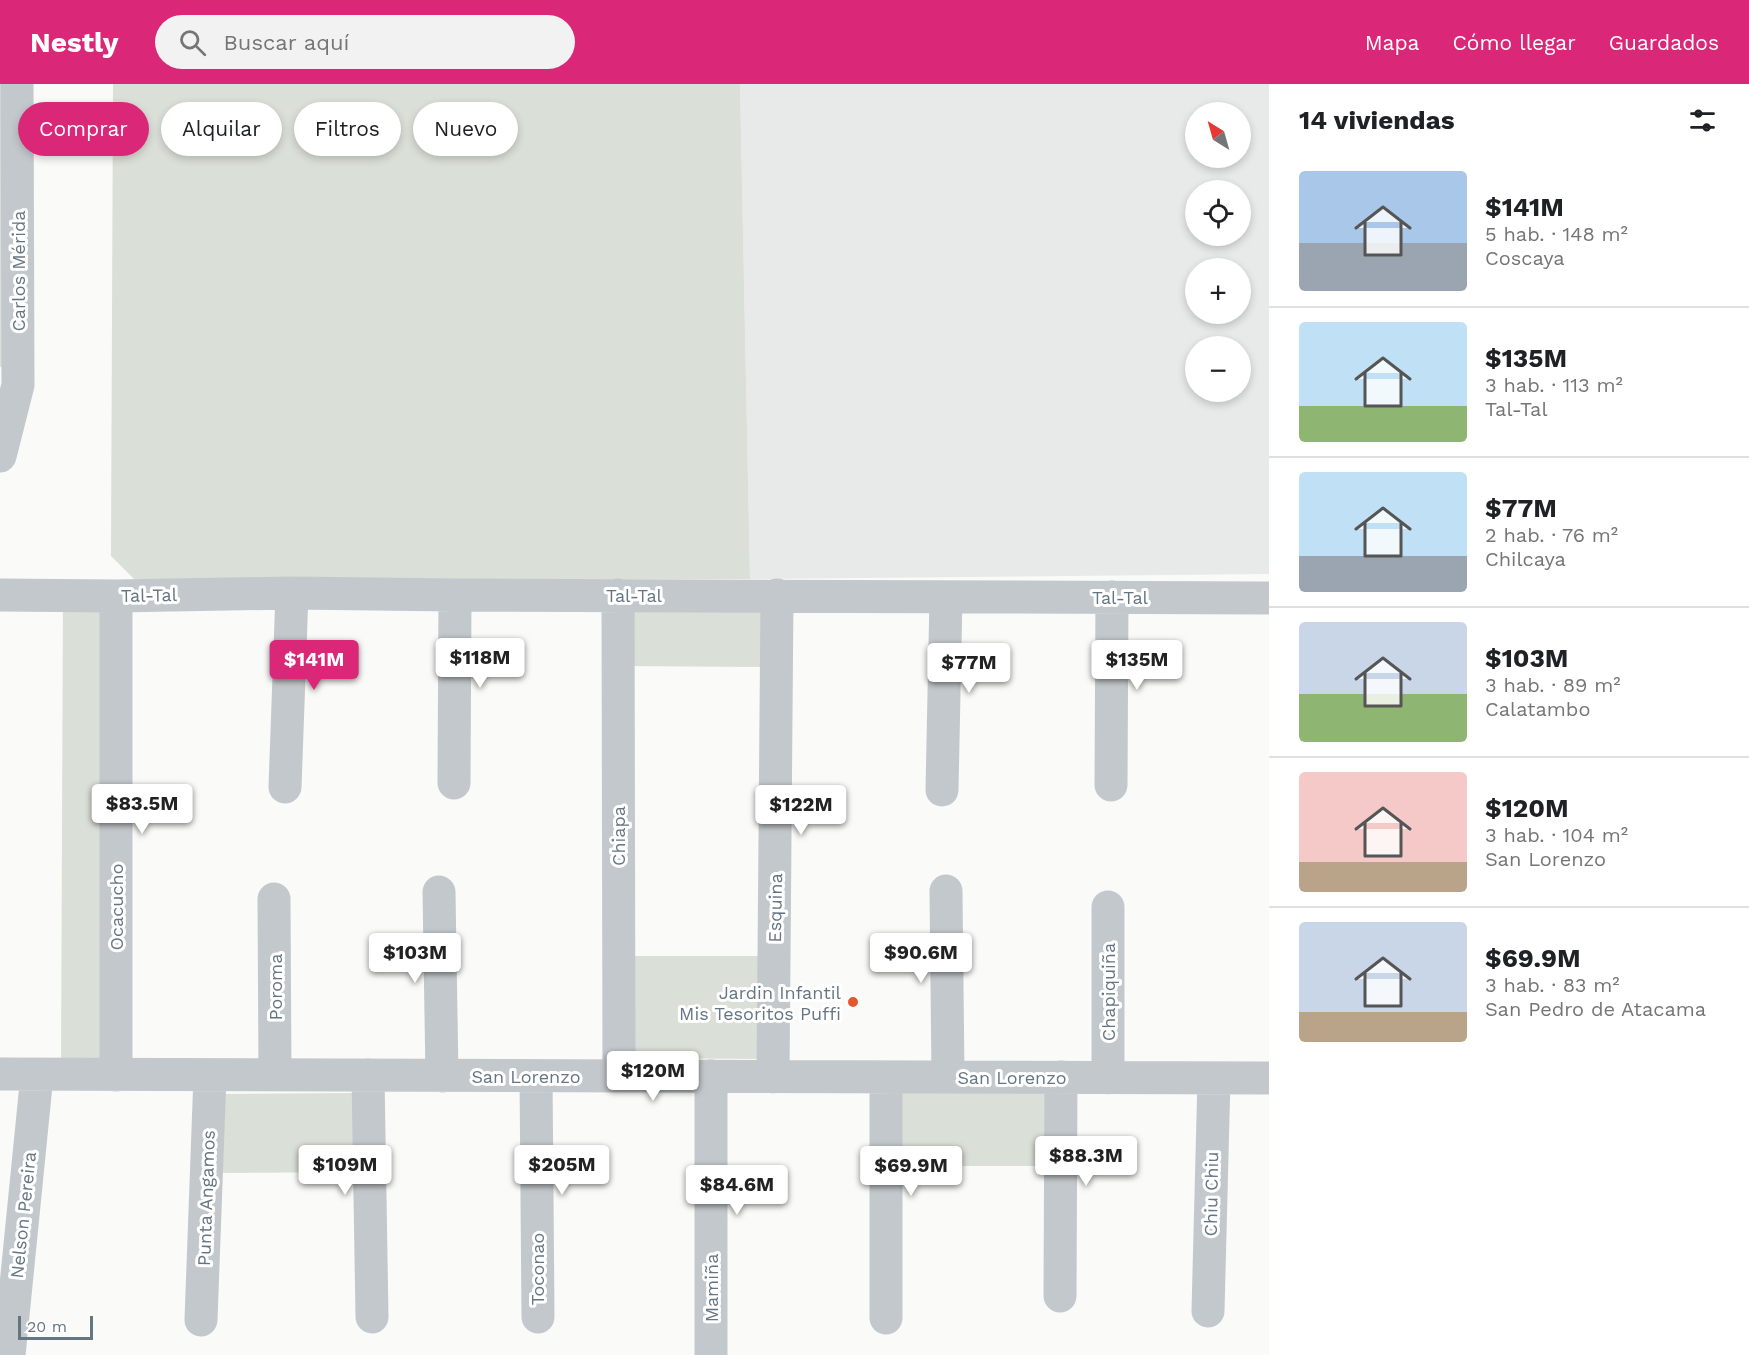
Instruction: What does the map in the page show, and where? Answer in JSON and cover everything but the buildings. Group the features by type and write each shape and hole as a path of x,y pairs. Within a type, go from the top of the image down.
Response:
{"street":[{"name":"Carlos Mérida","path":"0,456 9,386 9,196 17,84"},
{"name":"Tal-Tal","path":"0,595 117,596 292,593 455,596 1269,598"},
{"path":"285,787 292,593"},
{"name":"Chiapa","path":"618,595 619,1076"},
{"name":"Esquina","path":"773,1077 777,595"},
{"name":"Ocacucho","path":"116,1075 117,596"},
{"path":"454,783 455,596"},
{"path":"942,790 946,597"},
{"path":"1111,785 1112,597"},
{"path":"946,891 948,1077"},
{"path":"439,892 442,1076"},
{"name":"Poroma","path":"274,899 275,1075"},
{"name":"Chapiquiña","path":"1107,907 1108,1078"},
{"name":"San Lorenzo","path":"0,1074 1269,1078"},
{"name":"Nelson Pereira","path":"9,1355 37,1075"},
{"name":"Punta Angamos","path":"201,1320 210,1075"},
{"path":"368,1075 372,1317"},
{"name":"Toconao","path":"536,1076 538,1317"},
{"name":"Mamiña","path":"711,1076 711,1355"},
{"path":"886,1077 886,1318"},
{"path":"1060,1296 1061,1077"},
{"name":"Chiu Chiu","path":"1208,1311 1214,1078"}],"shaded area":[{"path":"0,84 5,84 6,367 0,367"},
{"path":"113,84 740,84 750,579 134,579 111,556 113,156 149,156 149,102 113,102"},
{"path":"740,84 1269,84 1269,574 750,579"},
{"path":"63,595 116,596 116,1075 61,1074"},
{"path":"618,595 777,595 777,667 618,666"},
{"path":"624,956 762,956 762,1059 623,1058"},
{"path":"886,1077 1061,1077 1061,1166 886,1166"},
{"path":"354,1093 354,1172 223,1173 223,1094"}],"place":[{"name":"Jardin Infantil Mis Tesoritos Puffi","path":"853,1002"}]}
